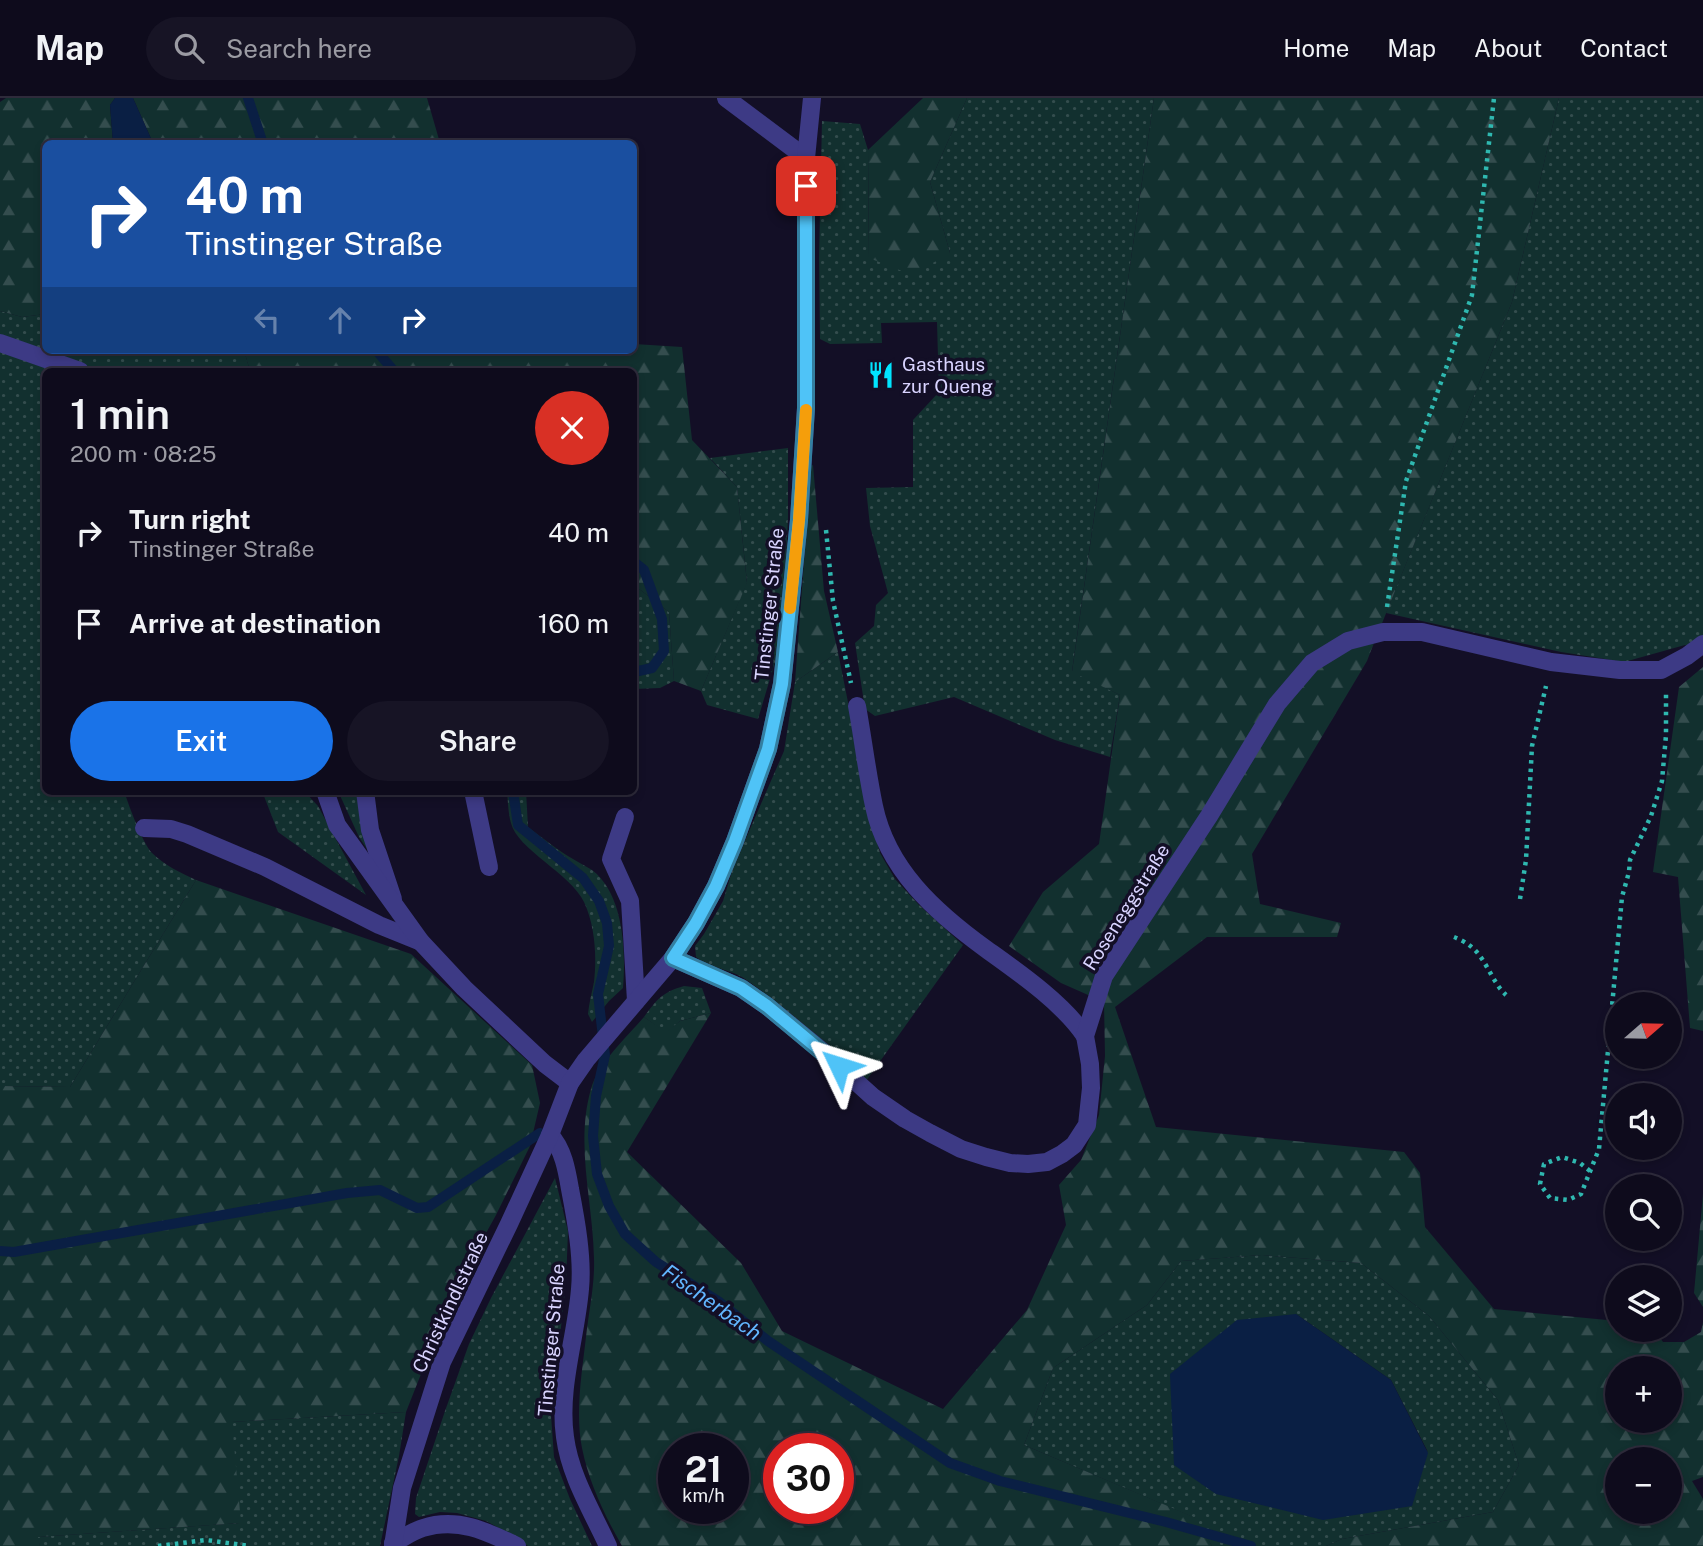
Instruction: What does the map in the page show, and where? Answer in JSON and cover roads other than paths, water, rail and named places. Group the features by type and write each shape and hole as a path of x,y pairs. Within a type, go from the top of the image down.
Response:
{"street":[{"path":"726,98 806,158"},
{"name":"Tinstinger Straße","path":"586,1060 673,958 696,923 735,841 768,749 782,684 799,520 806,408 806,158 812,98"},
{"path":"0,343 71,368"},
{"name":"Roseneggstraße","path":"673,958 741,988 767,1006 873,1097 905,1119 961,1149 1010,1163 1047,1162 1074,1145 1087,1125 1091,1088 1085,1036 1104,976 1209,816 1278,704 1312,663 1348,641 1383,632 1422,632 1551,662 1620,670 1661,670 1703,644"},
{"path":"857,706 874,807 884,837 899,867 940,913 1065,1012 1085,1036"},
{"path":"326,795 337,825 421,943 545,1064 570,1083"},
{"path":"366,795 370,830 395,906"},
{"path":"474,795 489,867"},
{"path":"625,817 611,859 630,901 631,1007"},
{"path":"144,828 171,829 187,834 265,867 379,925 421,943"},
{"name":"Christkindlstraße","path":"393,1544 402,1488 442,1362 550,1135 570,1083 586,1060"},
{"name":"Tinstinger Straße","path":"550,1135 556,1141 567,1171 578,1231 581,1287 564,1399 565,1438 574,1474 608,1546"},
{"path":"393,1544 422,1528 449,1523 465,1524 489,1532 517,1546"}],"water":[{"path":"115,98 133,98 152,140 113,140 110,105"},
{"path":"1296,1314 1391,1380 1428,1453 1412,1506 1323,1520 1216,1494 1174,1465 1170,1374 1237,1320"}],"waterway":[{"name":"Fischerbach","path":"248,98 262,140"},
{"name":"Fischerbach","path":"379,354 391,368"},
{"name":"Fischerbach","path":"637,564 644,570 662,619 664,651 652,668 637,671"},
{"name":"Fischerbach","path":"514,795 518,825 583,878 599,901 607,923 609,946 598,994 605,1055 596,1096 593,1136 597,1174 609,1206 625,1234 656,1262 718,1301 768,1341 950,1463 1000,1481 1251,1546"},
{"path":"0,1251 14,1252 347,1193 380,1190 417,1208 428,1207 540,1133"}],"place":[{"name":"Gasthaus zur Queng","path":"881,375"}]}
